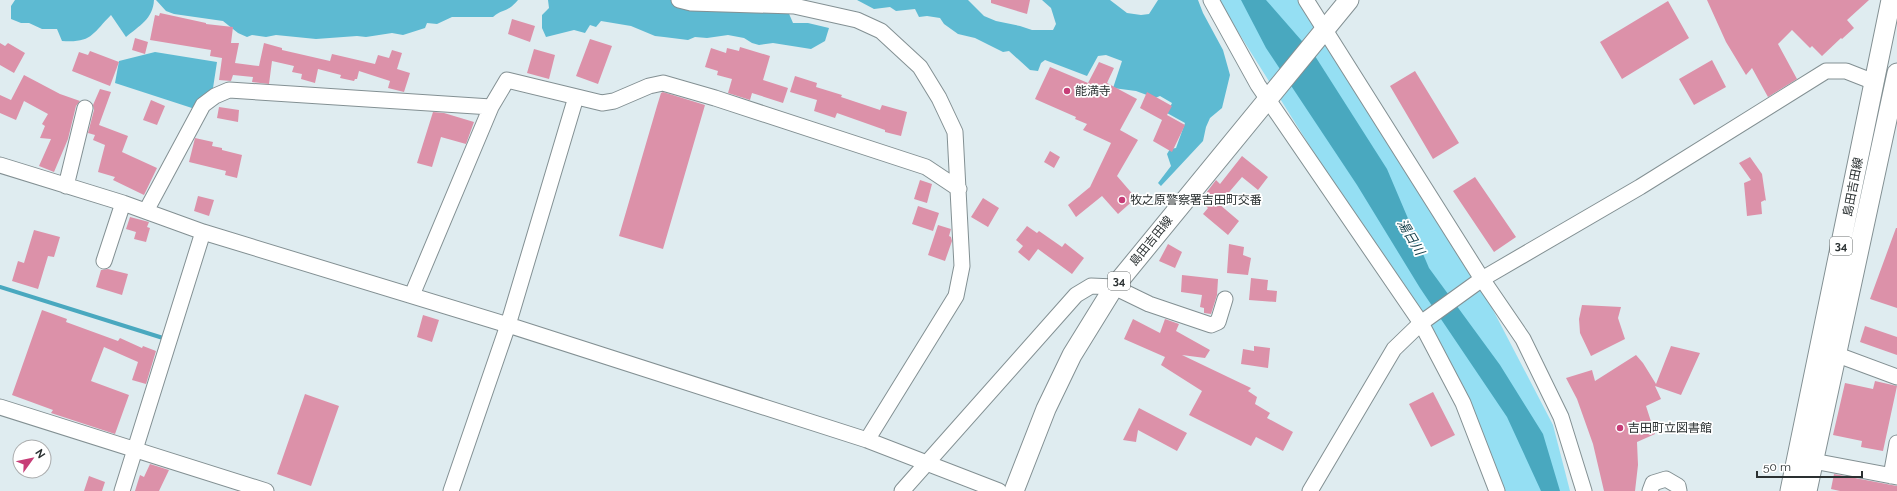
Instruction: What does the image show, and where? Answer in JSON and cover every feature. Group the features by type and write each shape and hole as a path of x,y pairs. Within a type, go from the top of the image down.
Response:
{"main road":[{"name":"島田吉田線","path":"1014,491 1046,409 1072,355 1114,287 1267,98 1349,0"},
{"name":"島田吉田線","path":"1790,491 1891,0"},
{"name":"島田吉田線","path":"1807,491 1835,354 1897,73"}],"street":[{"path":"679,0 691,3 794,6 857,20 882,31 920,67 939,98 955,132 962,266 956,296 867,440"},
{"path":"1211,0 1267,98 1421,323 1463,402 1497,491"},
{"path":"1306,0 1482,279 1524,339 1561,417 1584,491"},
{"path":"1310,491 1394,349 1421,323 1436,312 1482,279 1640,186 1826,71 1846,71 1874,82"},
{"path":"412,295 491,107 507,80 525,83 602,103 614,101 650,86 663,83 715,98 926,167 959,189"},
{"path":"146,211 203,104 215,96 229,90 491,107"},
{"path":"451,491 508,325 576,97"},
{"path":"66,186 85,108"},
{"path":"0,165 123,203 203,232 508,325 867,440 998,491"},
{"path":"104,261 123,203"},
{"path":"122,491 203,232"},
{"path":"902,491 926,462 1076,295 1091,286 1114,287 1149,304 1211,325 1218,322 1225,299"},
{"path":"1835,354 1897,377"},
{"path":"0,406 266,491"},
{"path":"1813,461 1894,477 1897,443"},
{"path":"1650,491 1653,483 1666,479 1678,486 1679,491"}],"shaded area":[{"path":"15,0 154,0 153,7 148,17 126,37 111,15 91,36 86,39 62,41 57,29 42,29 29,23 21,23 11,19 11,6"},
{"path":"156,0 518,0 511,7 493,17 452,17 437,24 427,23 425,28 403,35 392,33 366,37 357,36 316,39 276,35 266,37 252,35 247,37 238,33 223,21 174,14 166,11"},
{"path":"548,0 704,0 787,9 793,23 808,23 829,28 825,41 811,49 773,43 759,45 744,38 728,35 707,38 695,37 688,40 655,36 631,26 601,21 596,27 590,25 585,33 574,30 546,37 542,28 542,15 549,8"},
{"path":"857,0 968,0 984,16 996,21 1032,30 1053,30 1056,24 1051,8 1042,0 1110,0 1127,13 1141,15 1149,14 1158,0 1198,0 1203,13 1223,50 1230,75 1222,108 1210,118 1206,127 1203,141 1161,186 1158,183 1171,166 1167,154 1170,149 1176,148 1185,123 1167,113 1172,103 1160,96 1155,98 1136,91 1113,88 1122,61 1106,55 1098,56 1087,76 1045,60 1041,63 1038,71 1030,70 1009,51 1003,52 975,38 958,34 944,24 940,18 927,16 919,17 915,9 896,11 890,7 874,9"},
{"path":"1218,0 1298,0 1455,237 1553,425 1570,491 1503,491 1421,323"},
{"path":"155,52 217,62 213,88 195,109 115,83 119,61"}],"water":[{"name":"湯日川","path":"1241,0 1266,0 1315,56 1387,169 1429,268 1500,365 1543,434 1560,491 1541,491 1507,417 1420,288 1357,185 1266,48"}],"building":[{"path":"991,0 1030,0 1027,14 991,3"},
{"path":"1707,0 1869,0 1847,20 1854,28 1822,56 1812,46 1810,48 1792,30 1778,44 1797,79 1768,97 1752,68 1746,75 1726,42"},
{"path":"1668,1 1689,38 1622,79 1600,42"},
{"path":"160,13 206,24 233,27 231,43 239,43 235,63 259,66 264,43 282,48 282,50 330,61 332,54 375,64 378,55 389,58 392,50 402,53 397,69 410,73 404,92 388,88 390,81 359,71 357,79 354,81 340,78 341,75 318,69 315,83 301,79 302,74 292,72 294,66 272,61 269,84 252,82 253,77 233,75 231,81 219,80 222,58 210,56 211,50 150,40 155,15 159,16"},
{"path":"512,19 535,26 530,42 508,34"},
{"path":"135,38 148,42 145,54 132,50"},
{"path":"590,39 612,46 598,84 576,76"},
{"path":"0,43 5,46 8,43 25,53 14,73 0,65"},
{"path":"740,47 770,56 763,80 788,88 783,103 752,93 750,100 728,93 732,79 717,75 718,71 705,67 711,48 726,53 727,48 739,51"},
{"path":"534,49 555,55 549,79 527,73"},
{"path":"90,51 119,62 110,86 72,71 79,52 88,55"},
{"path":"1712,60 1726,87 1694,105 1679,79"},
{"path":"1099,62 1114,68 1107,83 1137,99 1120,130 1138,140 1117,176 1136,198 1118,214 1102,196 1076,217 1068,205 1090,187 1111,143 1083,130 1087,124 1075,119 1076,117 1035,99 1050,67 1088,83"},
{"path":"1415,71 1459,143 1433,159 1390,86"},
{"path":"24,75 60,94 80,101 76,106 68,139 54,172 39,166 51,139 40,138 45,126 42,124 48,114 24,101 16,120 0,113 0,95 11,100"},
{"path":"795,76 817,83 816,87 842,95 841,97 880,110 882,105 907,112 901,136 885,132 885,130 837,113 835,118 814,111 817,100 790,92"},
{"path":"100,89 111,92 99,125 128,136 122,152 157,168 144,195 113,180 115,177 98,172 105,145 93,140 95,135 88,133 94,110 93,105"},
{"path":"663,92 705,105 663,249 619,236 657,106 661,93"},
{"path":"1147,92 1172,106 1167,115 1185,125 1172,152 1153,141 1162,120 1140,108"},
{"path":"151,100 165,106 157,125 143,120"},
{"path":"219,107 239,110 238,122 217,118"},
{"path":"433,112 444,113 474,122 466,144 441,137 432,167 417,163"},
{"path":"195,138 213,142 212,146 242,155 237,178 225,175 226,171 189,162"},
{"path":"1050,151 1060,157 1054,168 1044,162"},
{"path":"1242,156 1268,177 1258,190 1242,177 1219,204 1239,221 1228,235 1203,214 1208,208 1200,201 1216,180 1220,184"},
{"path":"1750,157 1762,174 1766,201 1761,202 1762,214 1747,216 1744,183 1751,180 1739,163"},
{"path":"1475,177 1516,237 1494,252 1453,191"},
{"path":"920,180 932,184 927,203 914,199"},
{"path":"198,196 214,200 209,216 194,211"},
{"path":"983,198 999,208 988,227 971,217"},
{"path":"918,206 939,213 933,231 912,224"},
{"path":"130,217 149,222 147,227 150,228 146,242 134,239 136,232 126,229"},
{"path":"938,225 951,229 949,236 951,237 952,241 945,261 928,255"},
{"path":"1027,226 1037,233 1039,231 1062,247 1065,243 1084,258 1072,274 1038,249 1029,261 1018,252 1023,246 1016,240"},
{"path":"1897,228 1897,308 1870,299"},
{"path":"34,230 60,237 54,257 48,256 38,289 12,281 18,261 24,263"},
{"path":"1168,244 1182,252 1175,268 1159,261"},
{"path":"1229,244 1244,247 1243,255 1251,258 1248,275 1227,273"},
{"path":"108,269 128,274 122,295 96,287 101,270"},
{"path":"1182,275 1218,279 1217,295 1211,314 1204,313 1204,308 1200,307 1202,295 1181,292"},
{"path":"1251,278 1268,280 1267,290 1277,291 1276,302 1249,300"},
{"path":"1582,305 1621,307 1618,318 1625,339 1591,356 1580,333 1579,319"},
{"path":"42,310 67,319 66,322 118,341 120,338 142,348 143,346 156,351 146,384 132,380 138,362 104,347 91,381 129,395 115,434 51,413 53,410 12,395"},
{"path":"423,315 439,320 432,342 417,337"},
{"path":"1133,319 1160,333 1165,319 1179,324 1176,331 1210,350 1205,358 1182,355 1251,388 1248,391 1257,397 1255,404 1270,413 1267,418 1293,432 1283,451 1256,437 1251,446 1189,415 1202,391 1161,365 1165,357 1124,339"},
{"path":"1865,326 1897,337 1897,355 1860,342"},
{"path":"1254,346 1270,348 1268,368 1241,364 1243,349 1254,351"},
{"name":"吉田町立図書館","path":"1671,346 1700,353 1681,395 1655,386 1661,399 1646,406 1655,434 1637,442 1638,465 1635,491 1604,491 1593,444 1577,399 1566,378 1592,370 1595,381 1636,355 1643,363 1656,384"},
{"path":"1875,381 1897,386 1883,451 1861,447 1862,441 1833,435 1845,383 1873,389"},
{"path":"1433,392 1455,435 1431,447 1409,404"},
{"path":"305,394 339,406 311,486 277,474"},
{"path":"1139,408 1187,433 1177,451 1138,430 1136,442 1123,440"},
{"path":"150,464 169,470 159,491 135,491 140,475 144,477"},
{"path":"1834,474 1897,486 1897,491 1840,491 1831,489"},
{"path":"89,476 105,482 102,491 84,491"}],"waterway":[{"path":"0,287 163,338"}],"place":[{"name":"能満寺","path":"1067,91"},
{"name":"牧之原警察署吉田町交番","path":"1122,200"},
{"name":"吉田町立図書館","path":"1620,428"}]}
